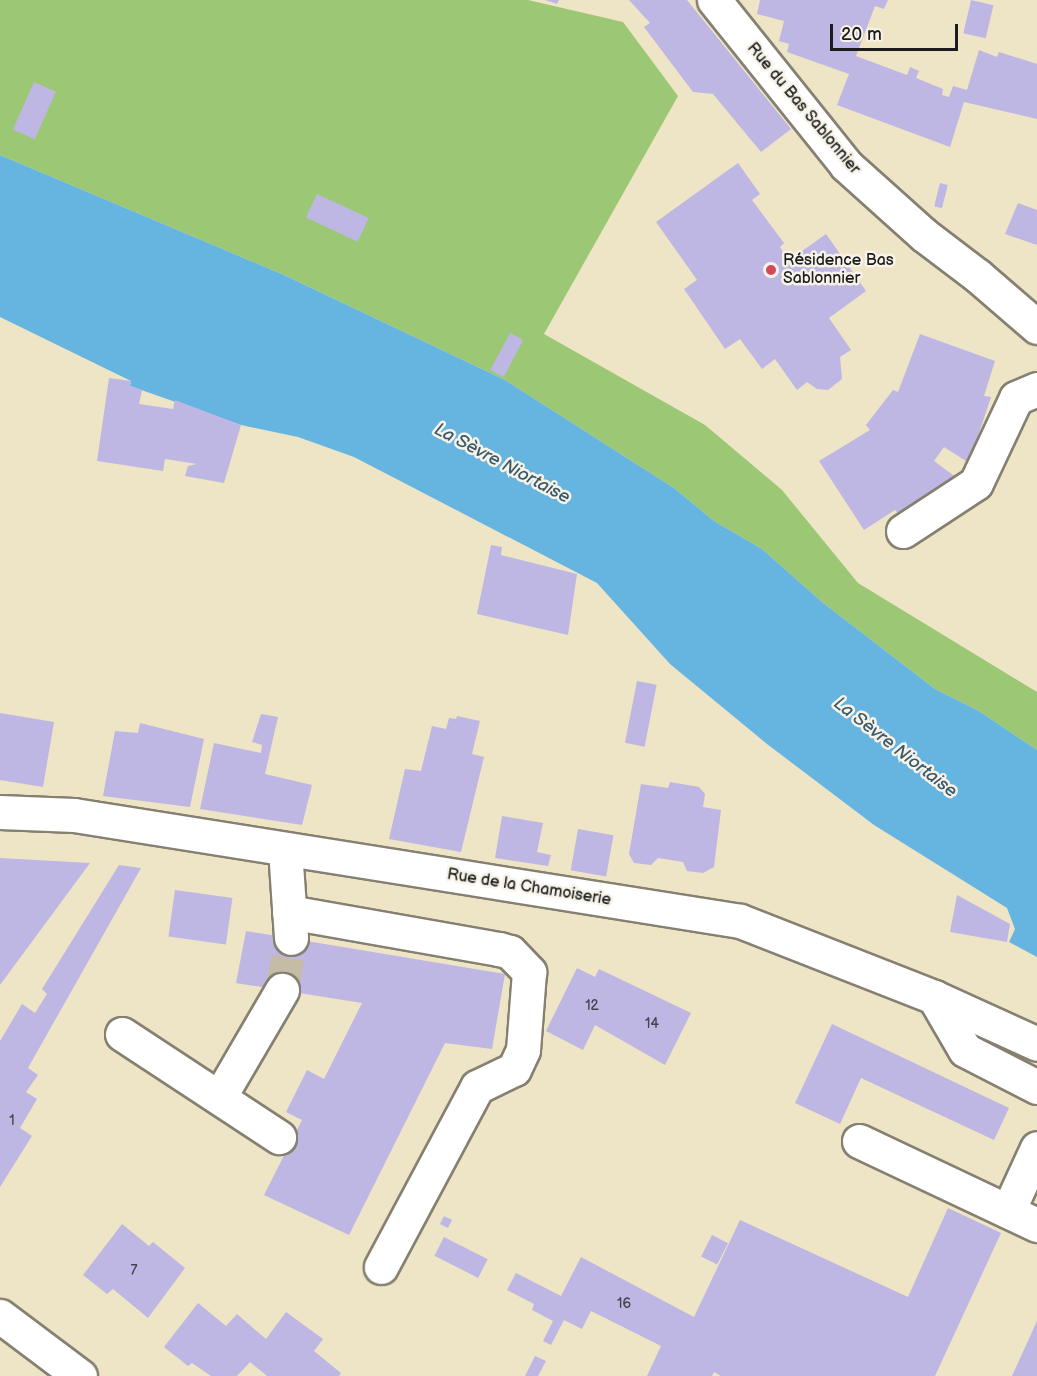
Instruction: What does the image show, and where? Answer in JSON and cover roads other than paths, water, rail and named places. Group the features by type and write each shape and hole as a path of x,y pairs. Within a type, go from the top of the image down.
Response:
{"street":[{"name":"Rue du Bas Sablonnier","path":"714,0 846,165 924,236 978,276 1037,327"},
{"path":"903,531 976,483 1016,398 1037,389"},
{"name":"Rue de la Chamoiserie","path":"0,812 74,816 740,921 934,997 1037,1044"},
{"path":"285,849 290,925 499,949 510,952 529,972 523,1050 514,1069 477,1087 381,1267"},
{"path":"220,1096 282,990"},
{"path":"934,997 965,1050 1037,1087"},
{"path":"122,1034 220,1096 279,1137"},
{"path":"859,1141 1023,1218 1037,1148"},
{"path":"0,1317 80,1376"}],"water":[{"name":"La Sèvre Niortaise","path":"0,155 284,275 505,380 674,488 714,521 762,549 822,602 935,689 979,711 1037,750 1037,957 1009,942 1015,929 1007,908 874,825 767,744 670,664 597,583 354,457 298,437 241,425 130,386 131,381 0,317"}],"tunnel":[{"path":"282,990 291,938"}],"place":[{"name":"Résidence Bas Sablonnier","path":"771,270"}]}
